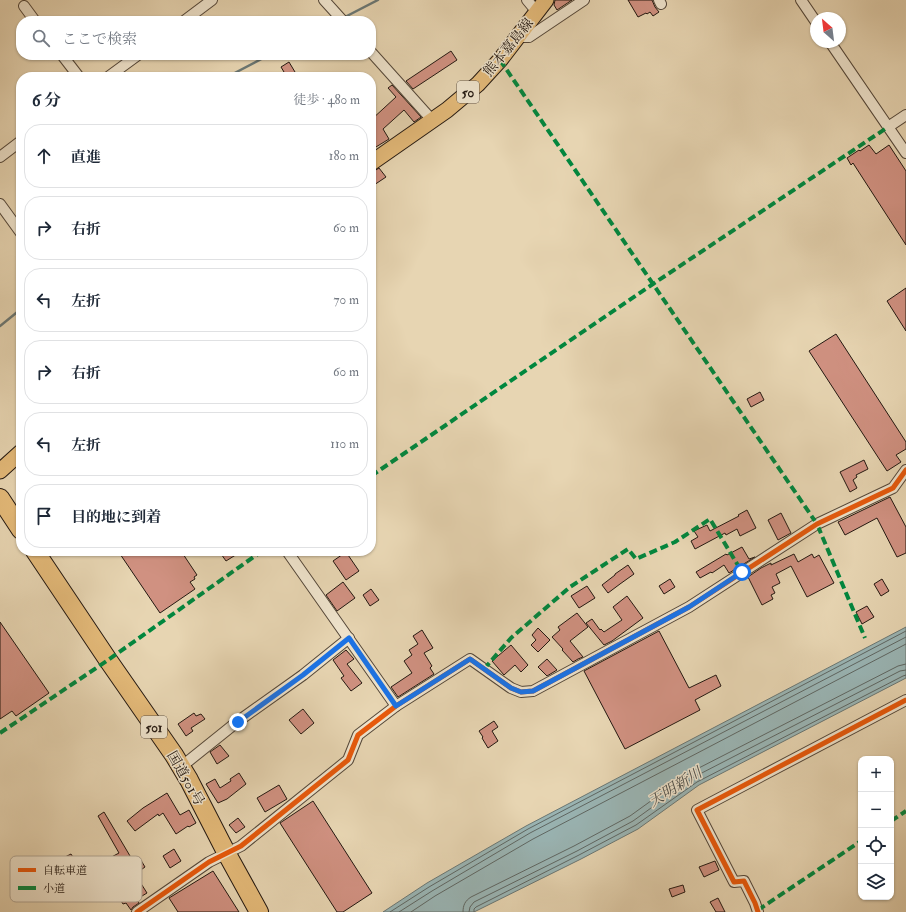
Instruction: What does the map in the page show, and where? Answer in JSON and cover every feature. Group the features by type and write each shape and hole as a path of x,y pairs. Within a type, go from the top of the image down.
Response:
{"highway":[{"path":"0,498 16,522"},
{"name":"国道501号","path":"38,556 174,755 189,780 259,912"}],"main road":[{"name":"熊本嘉島線","path":"376,159 447,110 478,84 500,60 546,0"},
{"path":"0,471 16,457"}],"street":[{"path":"191,16 212,0"},
{"path":"324,0 338,16"},
{"path":"527,0 537,12"},
{"path":"518,37 530,37 584,0"},
{"path":"801,0 810,13"},
{"path":"24,6 32,16"},
{"path":"834,48 906,153"},
{"path":"376,58 432,120"},
{"path":"66,60 75,72"},
{"path":"115,72 131,60"},
{"path":"888,127 906,115"},
{"path":"0,157 16,145"},
{"path":"0,204 16,227"},
{"path":"137,912 209,862 241,846 348,760 358,735 396,706 470,659 511,688 521,692 533,691 689,607 817,524 893,488 906,470"},
{"path":"291,556 396,706"},
{"path":"181,767 238,722 303,675 349,638"},
{"path":"758,912 755,902 744,881 734,882 697,810 906,700"}],"water":[{"name":"天明新川","path":"906,627 906,678 699,785 638,829 474,912 383,912 427,883 526,826"}],"building":[{"path":"555,0 572,0 557,10 554,5"},
{"path":"628,0 652,0 659,12 653,16 650,12 638,17"},
{"path":"451,51 457,60 413,89 406,81"},
{"path":"289,62 295,72 284,72 281,67"},
{"path":"392,85 421,117 414,122 404,110 383,129 389,139 376,147 376,115 396,97 388,88"},
{"path":"869,145 876,154 889,145 906,171 906,245 853,163 851,165 847,158"},
{"path":"379,168 386,177 376,184 376,170"},
{"path":"906,288 906,331 887,301"},
{"path":"836,334 906,442 906,449 896,455 901,462 887,471 809,351"},
{"path":"760,392 764,400 751,407 747,399"},
{"path":"864,460 868,469 856,475 857,477 853,480 857,488 850,492 840,472"},
{"path":"890,497 906,527 906,553 897,557 877,518 845,535 838,522"},
{"path":"747,510 756,528 740,536 737,529 726,535 725,533 695,549 691,541 698,537 694,531 707,525 710,531 739,516 738,515"},
{"path":"781,513 791,533 778,540 768,520"},
{"path":"742,547 749,559 755,557 729,573 724,565 712,573 711,572 700,578 696,572 726,554 727,555"},
{"path":"794,554 798,562 812,554 814,558 819,555 834,583 807,597 791,566 776,574 780,583 772,587 775,593 771,595 773,599 762,605 748,577 771,563 771,565"},
{"path":"121,556 184,556 197,575 194,577 195,579 190,582 195,589 160,613"},
{"path":"222,556 234,556 226,561"},
{"path":"340,556 349,556 359,571 346,580 333,561"},
{"path":"628,565 634,574 608,593 602,585"},
{"path":"670,579 675,587 664,594 659,586"},
{"path":"882,579 889,591 881,596 874,584"},
{"path":"343,582 355,598 337,611 326,595"},
{"path":"587,586 595,598 579,608 571,596"},
{"path":"371,589 379,600 370,606 363,595"},
{"path":"627,596 643,618 612,641 604,645 586,623 592,619 600,630 601,629 604,632 622,620 613,607"},
{"path":"867,606 874,617 862,624 856,612"},
{"path":"577,613 588,627 570,641 583,657 573,662 552,637 560,630 558,627"},
{"path":"0,622 49,693 16,716 12,711 0,719"},
{"path":"538,628 550,640 538,652 531,645 536,640 532,635"},
{"path":"422,630 433,648 424,653 432,666 430,668 434,674 398,697 391,687 412,673 404,661 412,655 409,650 418,644 413,636"},
{"path":"659,631 689,688 716,675 721,686 695,700 700,710 625,749 584,671"},
{"path":"511,645 528,665 521,672 515,665 504,675 492,661"},
{"path":"346,650 354,659 347,664 362,683 351,691 341,678 344,676 333,660"},
{"path":"547,659 557,670 547,676 538,667"},
{"path":"303,709 314,723 301,734 289,720"},
{"path":"194,713 196,716 201,714 205,719 191,728 193,731 186,736 178,724"},
{"path":"494,721 498,727 492,731 498,741 488,748 479,731"},
{"path":"220,745 229,756 217,764 210,752"},
{"path":"239,773 246,784 227,799 218,803 206,784 215,779 220,788 231,781 230,779"},
{"path":"279,785 287,799 265,812 257,798"},
{"path":"167,793 180,815 189,810 196,823 189,827 188,826 176,834 163,813 159,816 158,814 135,831 127,821 143,808"},
{"path":"313,801 372,893 343,912 337,912 280,823"},
{"path":"104,812 130,856 113,856 119,853 98,816"},
{"path":"238,818 245,827 236,833 229,825"},
{"path":"174,849 181,861 170,868 163,856"},
{"path":"715,861 719,870 704,877 699,867"},
{"path":"142,862 145,867 142,869"},
{"path":"213,871 239,912 178,912 169,898"},
{"path":"142,885 147,893 142,896"},
{"path":"683,885 685,892 672,897 669,889"},
{"path":"718,898 725,912 716,912 710,902"},
{"path":"122,902 139,903 131,910 126,903 123,904"}],"waterway":[{"path":"347,16 378,0"},
{"path":"237,72 259,60"},
{"path":"0,326 16,313"}],"marked path":[{"path":"500,60 817,524 865,638"},
{"path":"376,473 653,284 888,127"},
{"path":"484,669 511,638 570,587 628,549 636,559 675,542 710,519 742,572"},
{"path":"0,733 108,660 255,556"},
{"path":"894,819 906,811"},
{"path":"758,910 858,843"}],"cycle path":[{"path":"137,912 209,862 241,846 348,760 358,735 396,706 470,659 511,688 521,692 533,691 689,607 817,524 893,488 906,470"},
{"path":"758,912 744,881 734,882 697,810 906,700"}],"route":[{"path":"238,722 303,675 349,638 396,706 470,659 511,688 521,692 533,691 689,607 742,572"}]}
